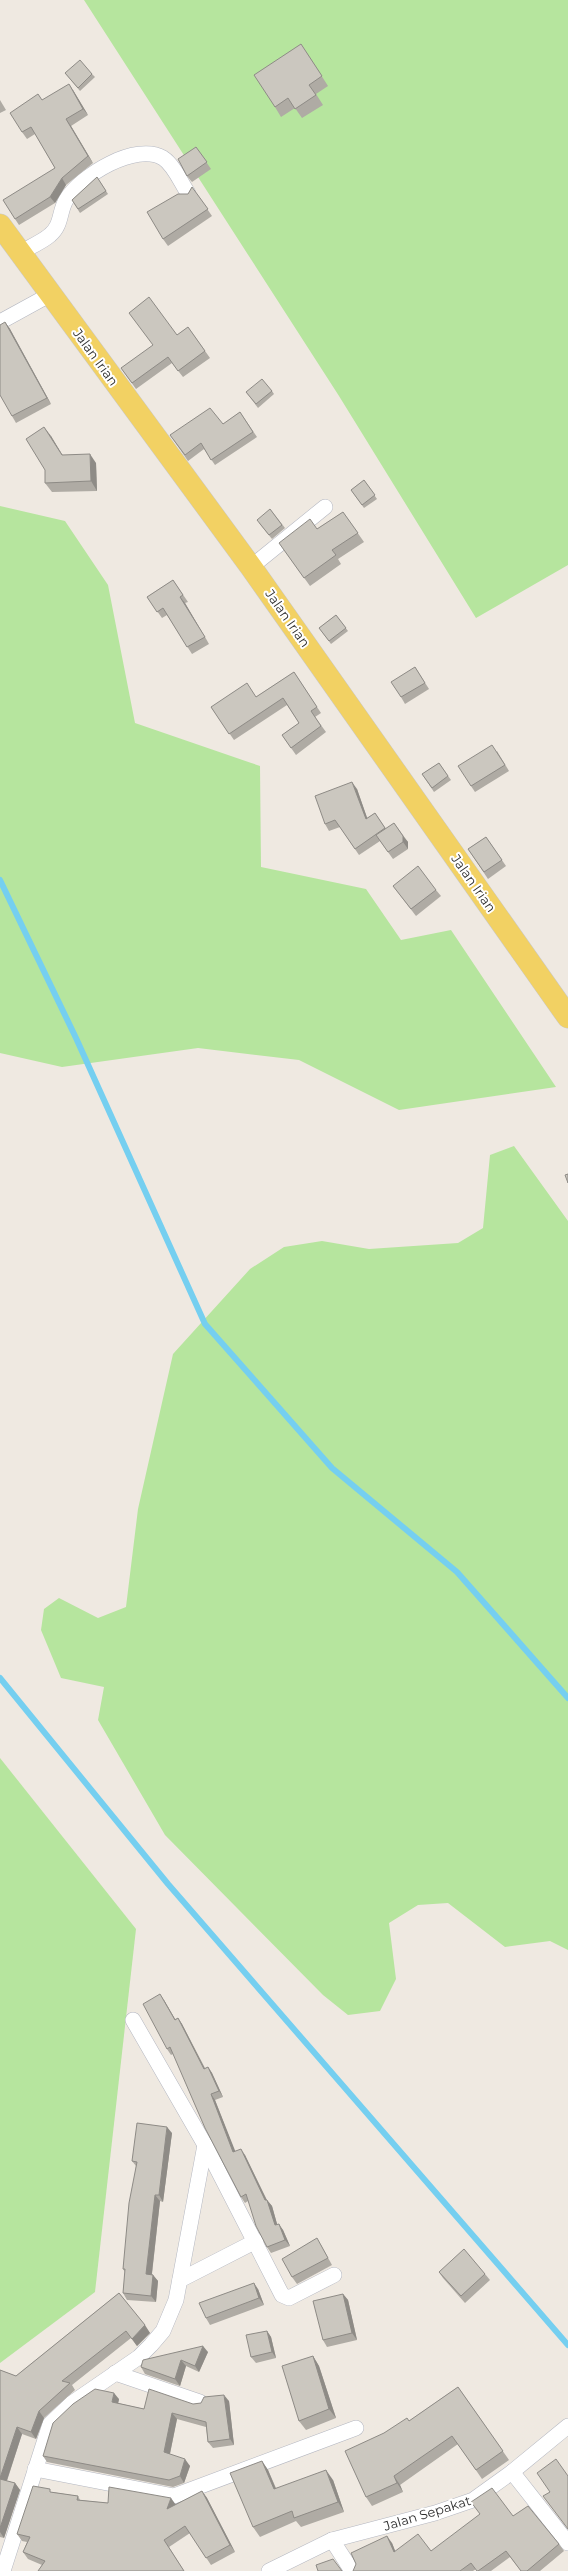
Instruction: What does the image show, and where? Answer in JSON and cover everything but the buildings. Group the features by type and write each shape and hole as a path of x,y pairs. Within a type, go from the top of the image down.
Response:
{"main road":[{"name":"Jalan Irian","path":"0,225 183,472 212,516 251,567 568,1017"}],"street":[{"path":"21,252 50,236 59,225 65,201 73,190 88,178 126,156 145,153 164,159 170,164 188,193"},
{"path":"0,322 51,294"},
{"path":"251,567 325,507"},
{"path":"133,2020 205,2145 284,2297 293,2296 334,2275"},
{"path":"3,2571 35,2469 54,2419 72,2403 139,2357 163,2331 176,2300 205,2145"},
{"path":"180,2280 256,2241"},
{"path":"115,2373 200,2402"},
{"name":"Jalan Sepakat","path":"269,2571 332,2540 456,2507 473,2500 512,2472 568,2426"},
{"path":"35,2469 174,2496 356,2428"},
{"path":"512,2472 568,2543"},
{"path":"332,2540 352,2571"}],"green space":[{"path":"84,0 568,0 568,565 476,618 339,396"},
{"path":"0,506 65,521 108,585 135,723 260,766 261,867 366,889 401,940 451,930 556,1087 399,1110 299,1060 198,1048 62,1067 0,1053"},
{"path":"514,1146 568,1221 568,1950 550,1941 505,1947 448,1903 418,1905 389,1923 396,1979 380,2011 348,2015 323,1995 165,1835 98,1720 104,1687 61,1678 41,1630 44,1609 59,1598 98,1618 126,1607 138,1509 173,1354 250,1269 284,1247 322,1241 369,1249 458,1243 483,1228 490,1155"},
{"path":"0,1758 136,1929 95,2292 0,2363"}],"waterway":[{"path":"0,880 76,1038 205,1324 332,1468 457,1572 568,1698"},
{"path":"0,1678 168,1884 568,2345"}]}
